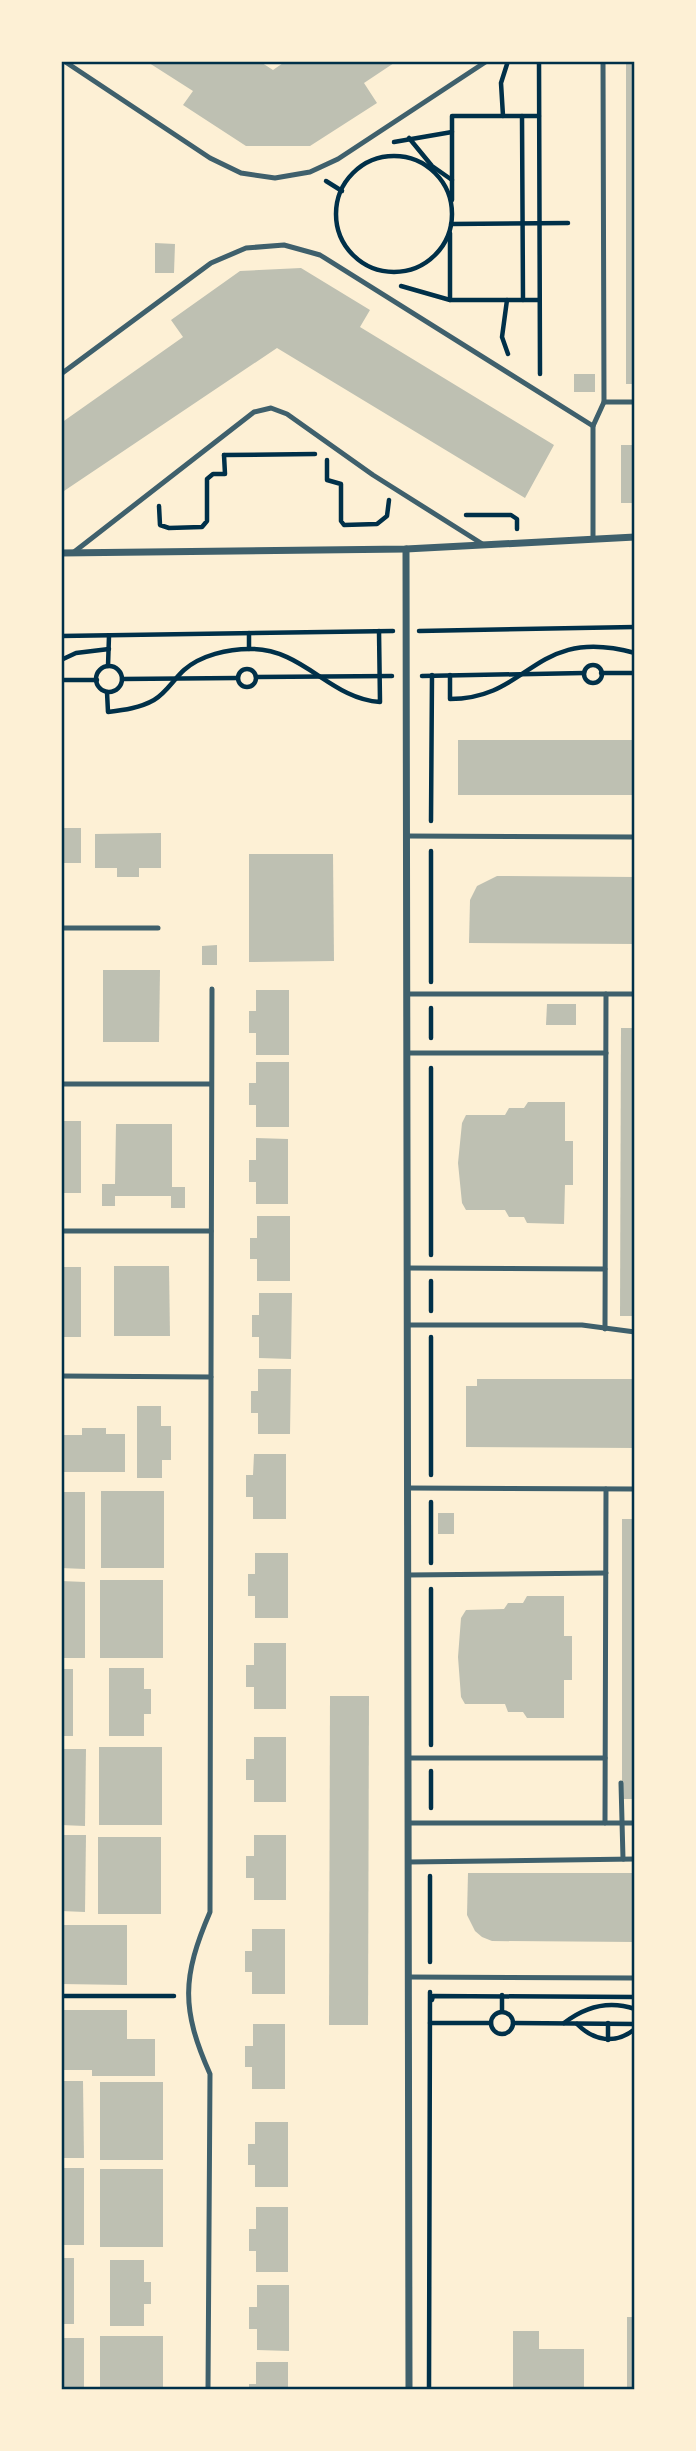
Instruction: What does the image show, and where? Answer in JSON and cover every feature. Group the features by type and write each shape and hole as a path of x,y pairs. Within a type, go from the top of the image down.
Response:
{"street":[{"path":"61,553 486,547 593,537 635,537"},
{"path":"406,549 409,2390"}],"lane":[{"path":"64,61 211,158 241,173 275,178 310,172 338,159 487,61"},
{"path":"593,537 593,426 604,402 603,61"},
{"path":"61,374 211,263 246,248 284,245 320,255 593,426"},
{"path":"604,402 635,402"},
{"path":"74,552 254,412 271,408 287,414 373,475 486,547"},
{"path":"407,836 635,837"},
{"path":"61,928 158,928"},
{"path":"208,2390 210,2074 193,2035 188,1996 192,1954 210,1912 212,989"},
{"path":"407,994 635,994"},
{"path":"605,1329 606,994"},
{"path":"407,1053 606,1053"},
{"path":"61,1084 211,1084"},
{"path":"61,1231 211,1231"},
{"path":"407,1268 605,1269"},
{"path":"407,1325 582,1325 635,1332"},
{"path":"61,1376 211,1377"},
{"path":"408,1488 635,1489"},
{"path":"605,1823 606,1489"},
{"path":"408,1575 606,1573"},
{"path":"408,1758 605,1758"},
{"path":"621,1783 623,1859"},
{"path":"408,1823 635,1823"},
{"path":"408,1862 635,1859"},
{"path":"408,1977 635,1978"}],"path":[{"path":"503,116 501,83 508,61"},
{"path":"539,61 540,393"},
{"path":"522,116 523,300"},
{"path":"539,116 452,117 450,300 540,300"},
{"path":"398,120 444,184 452,213"},
{"path":"450,226 435,254 423,264 395,271 373,267 354,255 339,229 337,214 344,185 365,164 394,155 431,167 452,180"},
{"path":"450,226 568,223"},
{"path":"507,300 502,318 502,337 510,359"},
{"path":"212,460 225,453 233,444"},
{"path":"312,447 338,463"},
{"path":"225,453 325,455"},
{"path":"161,497 157,512 160,525 169,528 202,527 207,520 207,479 213,474 225,474 225,453"},
{"path":"325,455 327,480 341,484 341,521 344,525 377,524 387,516 389,500 383,492"},
{"path":"457,512 470,516 511,515 517,519 518,543"},
{"path":"61,636 635,627"},
{"path":"107,692 108,712 125,710 157,699 176,678 200,660 249,649 279,652 310,668 347,695 363,701 380,702 379,631"},
{"path":"249,633 249,649"},
{"path":"108,666 109,635"},
{"path":"450,675 450,699 478,698 506,685 535,663 563,649 593,645 635,653"},
{"path":"61,660 76,653 108,649"},
{"path":"108,666 120,672 122,679 118,689 107,692 100,689 97,680 101,669 108,666"},
{"path":"248,670 256,677 255,683 244,687 238,678 240,673 248,670"},
{"path":"601,673 635,673"},
{"path":"430,1823 432,676"},
{"path":"122,679 238,678"},
{"path":"61,680 97,680"},
{"path":"429,2390 430,1861"},
{"path":"61,1996 188,1996"},
{"path":"430,2023 433,1996 635,1997"},
{"path":"564,2023 575,2015 601,2005 635,2009"},
{"path":"491,2023 496,2014 502,2012 508,2014 514,2023"},
{"path":"430,2023 491,2023"},
{"path":"491,2023 496,2034 502,2035 508,2034 514,2023"},
{"path":"514,2023 635,2024"},
{"path":"576,2023 585,2032 608,2040 626,2036 635,2029"},
{"path":"608,2023 608,2040"}],"building":[{"path":"146,61 259,61 273,70 286,61 397,61 364,83 377,103 310,146 246,146 183,105 193,91"},
{"path":"626,61 635,61 635,384 626,384"},
{"path":"155,243 175,244 174,273 155,273"},
{"path":"301,268 370,310 360,327 554,445 525,498 277,348 61,493 61,423 183,337 171,320 240,271"},
{"path":"574,374 595,374 595,392 574,392"},
{"path":"621,445 635,445 635,503 621,503"},
{"path":"458,740 635,740 635,795 458,795"},
{"path":"61,828 81,828 81,863 61,863"},
{"path":"161,833 161,868 139,868 139,877 117,877 117,868 95,868 95,834"},
{"path":"249,854 333,854 334,961 249,962"},
{"path":"497,876 635,877 635,944 469,943 470,900 477,886"},
{"path":"217,945 217,965 202,965 202,946"},
{"path":"103,970 160,970 159,1042 103,1042"},
{"path":"256,990 289,990 289,1055 256,1055 256,1033 249,1033 249,1011 256,1011"},
{"path":"547,1004 576,1004 576,1025 546,1025"},
{"path":"621,1028 635,1028 635,1316 620,1316"},
{"path":"256,1062 289,1062 289,1127 256,1127 256,1105 249,1105 249,1083 256,1083"},
{"path":"528,1102 565,1102 565,1141 573,1141 573,1185 565,1185 564,1224 527,1223 524,1217 509,1217 505,1210 466,1210 462,1203 458,1163 462,1123 466,1115 505,1115 509,1108 524,1108"},
{"path":"61,1121 81,1121 81,1193 61,1193"},
{"path":"116,1124 172,1124 172,1187 185,1187 185,1208 171,1208 171,1196 115,1196 115,1206 102,1206 102,1184 115,1184"},
{"path":"256,1138 288,1139 288,1204 256,1204 256,1182 249,1182 249,1160 256,1160"},
{"path":"257,1216 290,1216 290,1281 257,1281 257,1259 250,1259 250,1238 257,1238"},
{"path":"114,1266 169,1266 170,1336 114,1336"},
{"path":"61,1267 81,1267 81,1337 61,1337"},
{"path":"259,1293 292,1293 291,1359 259,1358 259,1337 252,1337 252,1315 259,1315"},
{"path":"258,1369 291,1369 290,1434 258,1434 258,1413 251,1413 251,1391 258,1391"},
{"path":"477,1379 635,1379 635,1448 466,1447 466,1386 477,1386"},
{"path":"137,1406 161,1406 161,1426 171,1426 171,1460 162,1460 162,1478 137,1478"},
{"path":"82,1428 106,1428 106,1434 125,1434 125,1472 61,1472 61,1435 82,1435"},
{"path":"254,1454 286,1454 286,1519 253,1519 253,1497 246,1497 246,1475 253,1475"},
{"path":"101,1491 164,1491 164,1568 101,1568"},
{"path":"61,1492 85,1492 85,1569 61,1568"},
{"path":"438,1513 454,1513 454,1534 438,1534"},
{"path":"622,1519 635,1519 635,1799 622,1799"},
{"path":"255,1553 288,1553 288,1618 255,1618 255,1596 248,1596 248,1574 255,1574"},
{"path":"100,1580 163,1580 163,1658 100,1658"},
{"path":"61,1581 85,1582 85,1658 61,1658"},
{"path":"527,1596 564,1596 564,1636 572,1636 572,1680 564,1680 564,1718 527,1718 523,1712 508,1712 505,1704 465,1704 461,1697 458,1657 461,1618 466,1610 504,1609 508,1603 523,1603"},
{"path":"254,1643 286,1643 286,1709 254,1709 254,1687 246,1687 246,1665 254,1665"},
{"path":"109,1668 144,1668 144,1689 151,1689 151,1714 144,1714 144,1736 109,1736"},
{"path":"61,1669 73,1669 73,1736 61,1736"},
{"path":"330,1696 369,1696 368,2025 329,2025"},
{"path":"254,1737 286,1737 286,1802 254,1802 254,1780 246,1780 246,1759 254,1759"},
{"path":"99,1747 162,1747 162,1825 99,1825"},
{"path":"61,1749 86,1749 85,1826 61,1825"},
{"path":"61,1835 86,1835 85,1912 61,1911"},
{"path":"254,1835 286,1835 286,1900 254,1900 254,1878 246,1878 246,1856 254,1856"},
{"path":"98,1837 161,1837 161,1914 98,1914"},
{"path":"468,1873 635,1873 635,1942 492,1941 482,1937 475,1931 467,1915"},
{"path":"61,1925 127,1925 127,1985 61,1984"},
{"path":"252,1929 285,1929 285,1994 252,1994 252,1972 245,1972 245,1951 252,1951"},
{"path":"61,2010 127,2010 127,2039 155,2039 155,2076 92,2076 92,2070 61,2070"},
{"path":"253,2024 285,2024 285,2089 252,2089 252,2067 245,2067 245,2046 253,2046"},
{"path":"61,2081 83,2081 84,2158 61,2158"},
{"path":"100,2082 163,2082 163,2160 100,2160"},
{"path":"255,2122 288,2122 288,2187 255,2187 255,2165 248,2165 248,2144 255,2144"},
{"path":"61,2168 84,2168 84,2245 61,2245"},
{"path":"100,2169 163,2169 163,2247 100,2247"},
{"path":"256,2207 288,2207 288,2272 256,2272 256,2251 249,2251 249,2229 256,2229"},
{"path":"61,2258 74,2258 74,2324 61,2324"},
{"path":"110,2260 144,2260 144,2282 151,2282 151,2304 144,2304 144,2326 110,2326"},
{"path":"257,2285 289,2285 289,2351 257,2350 257,2329 249,2329 249,2307 257,2307"},
{"path":"627,2317 635,2317 635,2390 627,2390"},
{"path":"513,2331 539,2331 539,2349 584,2349 584,2390 513,2390"},
{"path":"100,2336 163,2336 163,2390 100,2390"},
{"path":"61,2338 84,2338 84,2390 61,2390"},
{"path":"256,2362 288,2362 288,2390 249,2390 249,2384 256,2384"}]}
